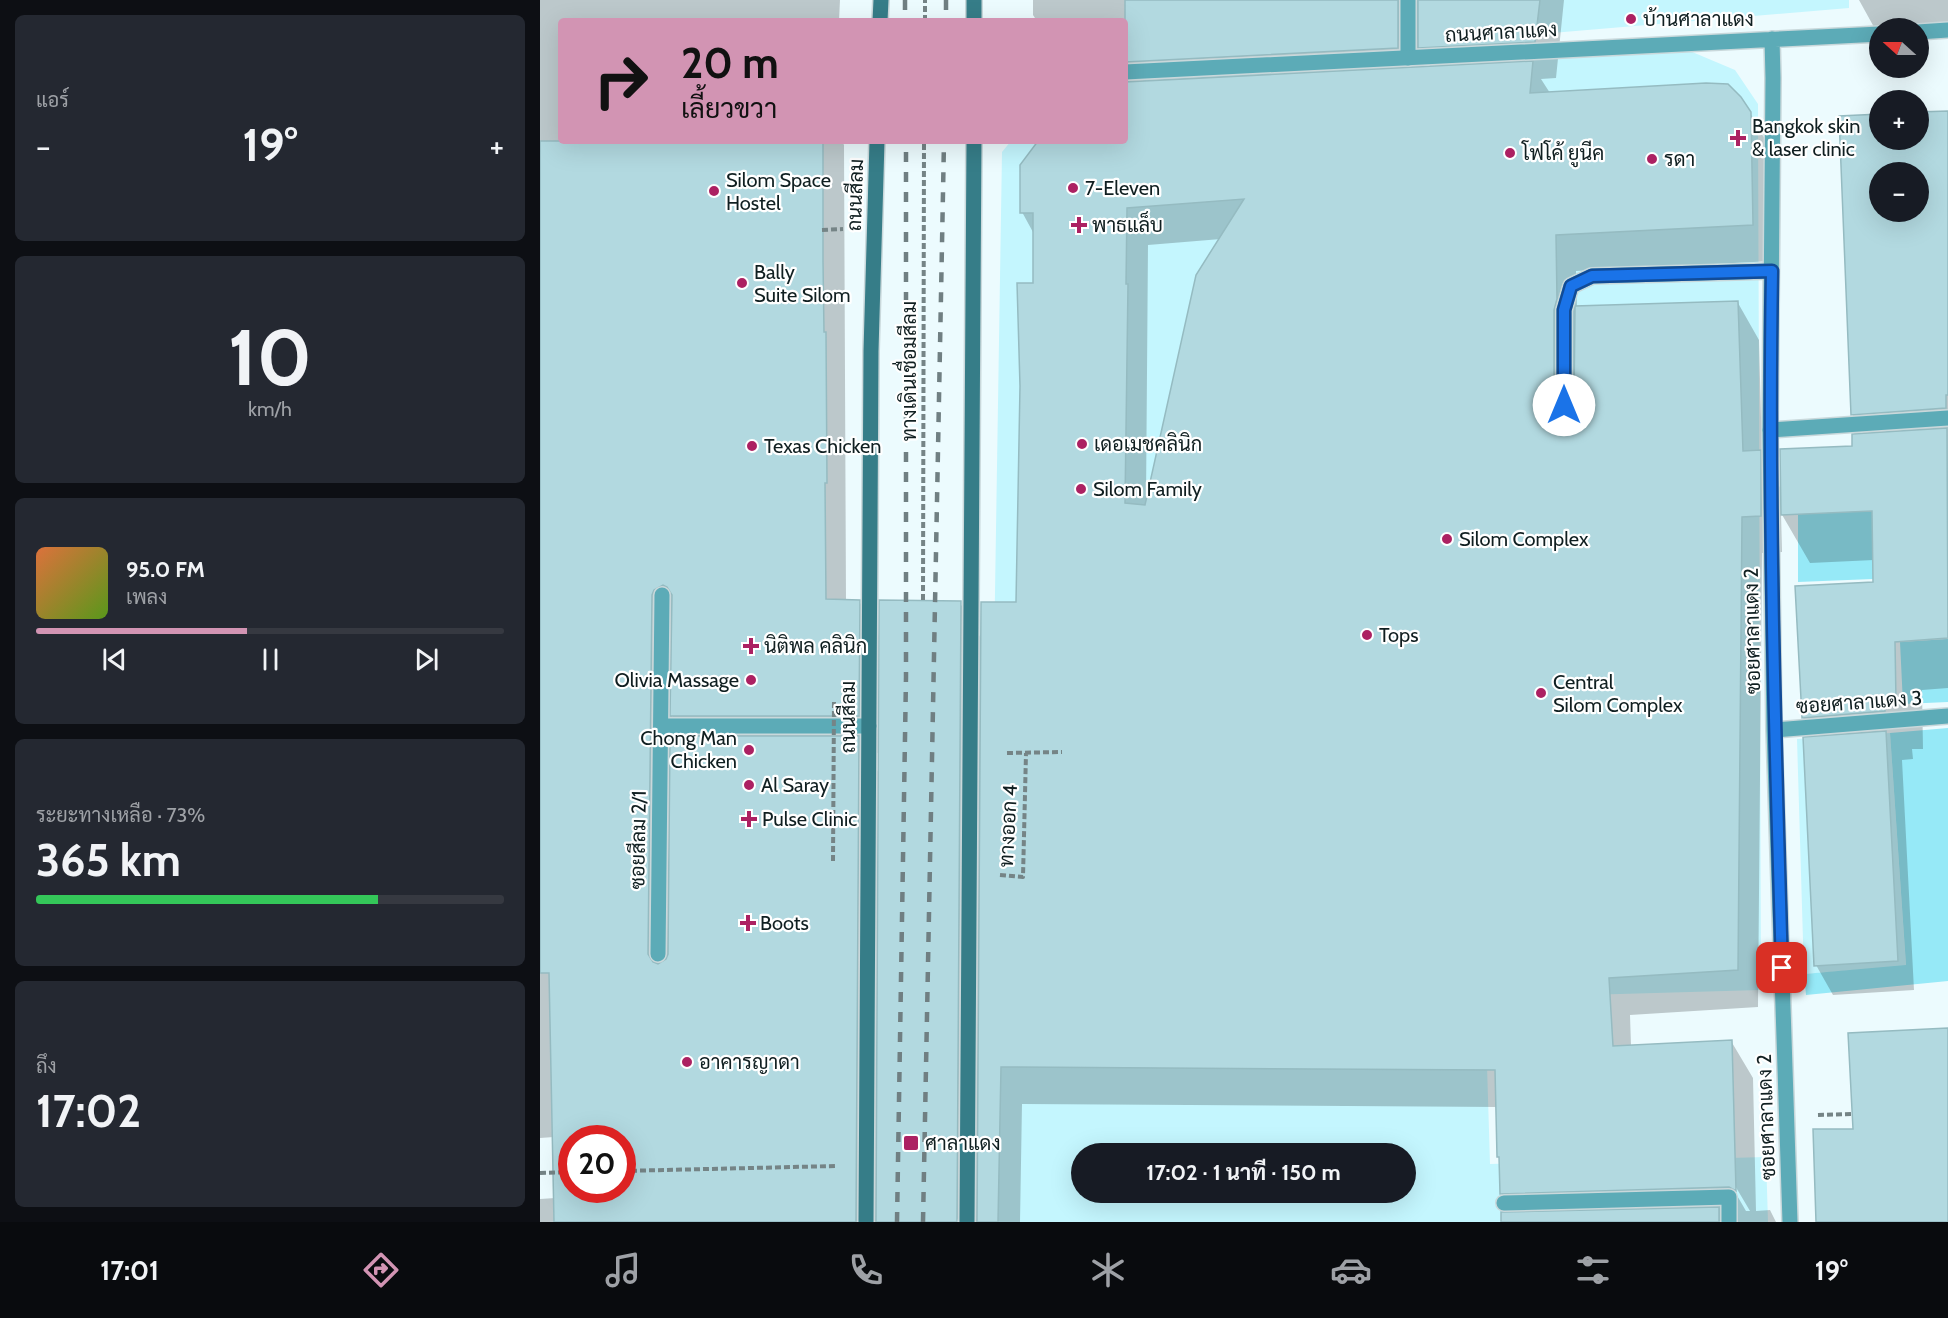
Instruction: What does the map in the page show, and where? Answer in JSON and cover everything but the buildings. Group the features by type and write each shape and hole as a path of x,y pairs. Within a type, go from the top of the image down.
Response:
{"main road":[{"path":"880,18 881,0"},
{"path":"974,0 974,18"},
{"name":"ถนนสีลม","path":"866,1222 871,351 877,144"},
{"path":"967,1222 974,144"}],"street":[{"path":"1408,0 1408,58"},
{"path":"1929,31 1948,30"},
{"name":"ถนนศาลาแดง","path":"1128,72 1869,35"},
{"name":"ซอยศาลาแดง 2","path":"1772,39 1770,430 1774,730 1790,1222"},
{"path":"1564,405 1564,310 1571,286 1592,276 1772,271"},
{"path":"1770,430 1948,418"},
{"name":"ซอยสีลม 2/1","path":"658,954 662,595"},
{"name":"ซอยศาลาแดง 3","path":"1774,730 1948,716"},
{"path":"661,726 869,726"},
{"path":"1504,1203 1729,1197 1729,1222"}],"path":[{"path":"925,0 925,18"},
{"name":"ทางเดินเชื่อมสีลม","path":"923,600 924,144"},
{"path":"833,861 834,701"},
{"path":"1007,753 1062,752"},
{"name":"ทางออก 4","path":"996,875 1023,877 1026,753"},
{"path":"1812,1115 1852,1114"},
{"path":"636,1171 867,1165"},
{"path":"540,1173 558,1172"}],"shaded area":[{"path":"1274,0 1849,0 1849,8 1540,34 1275,46"},
{"path":"1678,46 1735,70 1758,104 1761,990 1485,998 1490,1164 1766,1157 1768,1222 985,1222 1002,152 1009,144 1128,144 1128,82"},
{"path":"1948,506 1948,576 1798,582 1798,511"},
{"path":"1948,639 1948,702 1903,704 1900,642"},
{"path":"1948,728 1948,981 1806,995 1804,974 1906,965 1890,733"},
{"path":"1890,733 1906,966 1804,974 1797,739"}],"railway":[{"path":"905,0 905,18"},
{"path":"946,0 946,18"},
{"path":"897,1222 906,677 906,144"},
{"path":"923,1222 944,144"}],"place":[{"name":"บ้านศาลาแดง","path":"1631,19"},
{"name":"Bangkok skin & laser clinic","path":"1738,138"},
{"name":"โฟโค้ ยูนีค","path":"1510,153"},
{"name":"รดา","path":"1652,159"},
{"name":"7-Eleven","path":"1073,188"},
{"name":"Silom Space Hostel","path":"714,191"},
{"name":"พาธแล็บ","path":"1079,225"},
{"name":"Bally Suite Silom","path":"742,283"},
{"name":"เดอเมชคลินิก","path":"1082,444"},
{"name":"Texas Chicken","path":"752,446"},
{"name":"Silom Family","path":"1081,489"},
{"name":"Silom Complex","path":"1447,539"},
{"name":"Tops","path":"1367,635"},
{"name":"นิติพล คลินิก","path":"751,646"},
{"name":"Olivia Massage","path":"751,680"},
{"name":"Central Silom Complex","path":"1541,693"},
{"name":"Chong Man Chicken","path":"749,750"},
{"name":"Al Saray","path":"749,785"},
{"name":"Pulse Clinic","path":"749,819"},
{"name":"Boots","path":"748,923"},
{"name":"อาคารญาดา","path":"687,1062"},
{"name":"ศาลาแดง","path":"911,1143"}],"route":[{"path":"1564,405 1564,310 1571,286 1592,276 1772,271 1770,430 1772,592 1782,968"}]}
